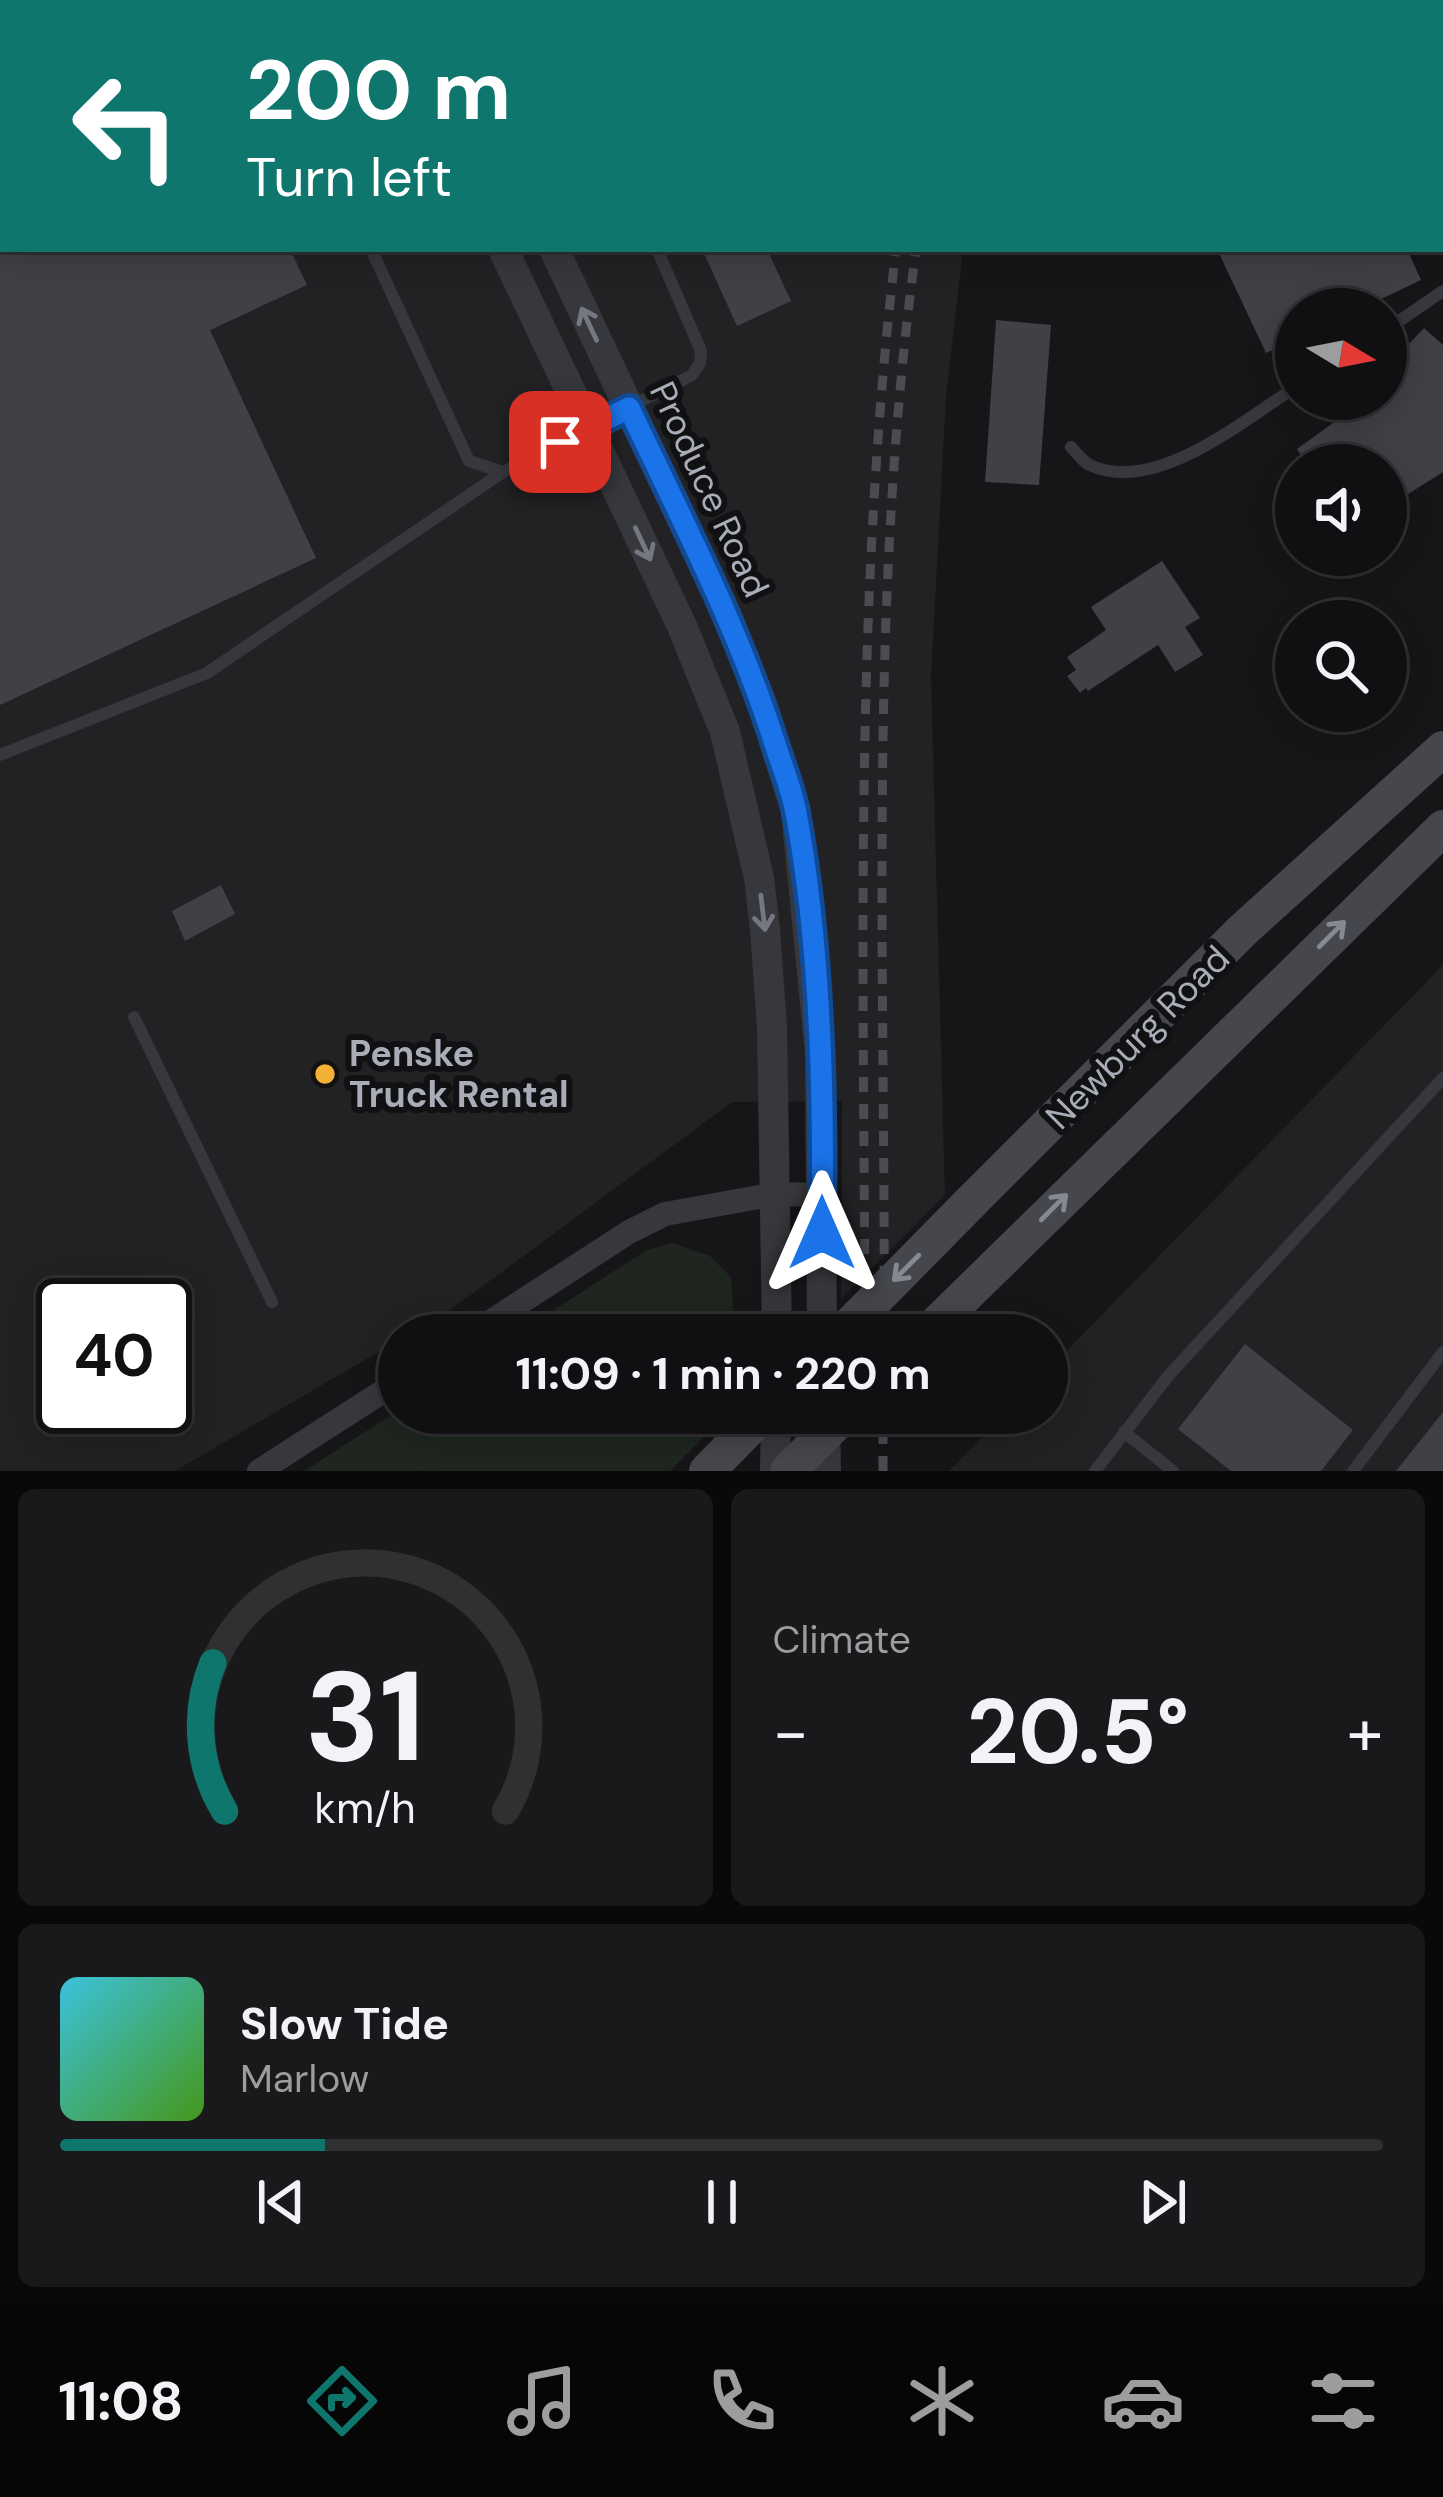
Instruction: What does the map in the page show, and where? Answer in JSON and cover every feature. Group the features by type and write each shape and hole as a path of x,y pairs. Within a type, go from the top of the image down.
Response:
{"main road":[{"name":"Newburg Road","path":"861,1314 1243,930 1443,749"},
{"name":"Newburg Road","path":"946,1314 1443,828"},
{"path":"706,1471 743,1434"},
{"path":"788,1471 825,1434"}],"street":[{"path":"504,252 682,626 725,732 759,878 765,928 772,1027 777,1314"},
{"name":"Produce Road","path":"555,252 726,613 763,706 796,812 820,1053 822,1314"},
{"path":"502,1314 665,1214 776,1193 822,1195"},
{"path":"259,1471 378,1394"},
{"path":"776,1434 776,1471"},
{"path":"825,1434 826,1471"}],"lane":[{"path":"372,252 469,461 503,472"},
{"path":"0,754 207,674 503,472 692,375 701,350 658,252"},
{"path":"1407,316 1443,292"},
{"path":"1071,448 1089,466 1125,473 1162,469 1275,400"},
{"path":"134,1017 272,1302"},
{"path":"1095,1471 1169,1375 1443,1078"},
{"path":"1353,1471 1443,1352"},
{"path":"1124,1432 1173,1471"}],"shaded area":[{"path":"0,252 963,252 946,397 931,677 945,1195 841,1299 842,1101 732,1102 449,1311 378,1314 378,1352 175,1471 0,1471"},
{"path":"1443,965 1443,1471 949,1471 985,1434 1068,1434 1068,1349"},
{"path":"672,1243 710,1256 731,1277 734,1314 548,1314 647,1250"},
{"path":"378,1423 378,1434 707,1434 670,1471 304,1471"}],"building":[{"path":"0,252 291,252 307,285 210,330 316,558 0,705"},
{"path":"703,252 768,252 791,301 737,326"},
{"path":"1218,252 1408,252 1421,280 1404,288 1275,288 1275,349 1266,353"},
{"path":"996,320 1051,325 1039,485 985,482"},
{"path":"1424,328 1443,345 1443,472 1407,495 1407,444 1304,444 1337,420 1407,420 1407,346"},
{"path":"1162,561 1200,618 1185,627 1203,655 1175,672 1158,645 1080,693 1067,676 1076,670 1067,657 1106,630 1091,607"},
{"path":"221,885 235,914 185,941 172,911"},
{"path":"1245,1344 1353,1430 1321,1471 1231,1471 1178,1429"},
{"path":"1443,1412 1443,1471 1396,1471"}],"railway":[{"path":"865,1314 867,655 882,384 896,252"},
{"path":"884,1314 885,655 901,384 916,252"},
{"path":"883,1434 883,1471"}],"place":[{"name":"Penske Truck Rental","path":"325,1074"}],"route":[{"path":"560,442 629,408 726,613 763,706 796,812 812,945 820,1053 822,1233"}]}
